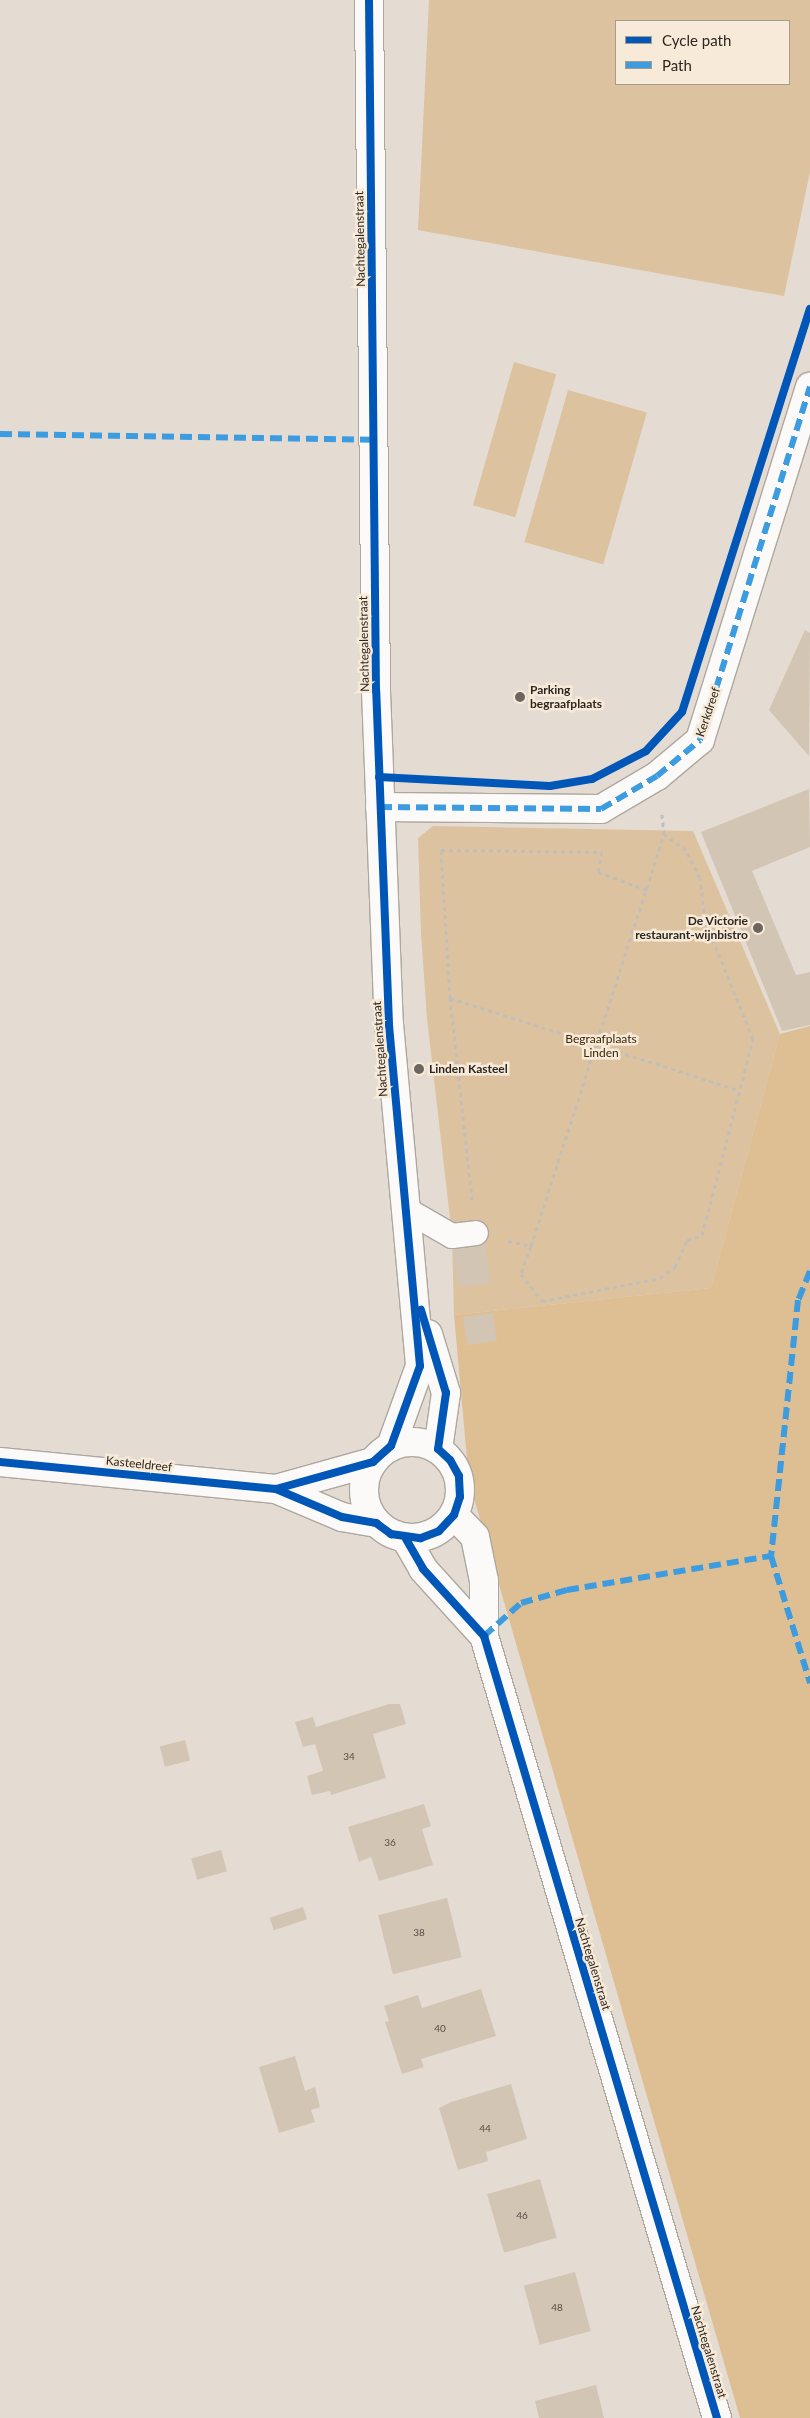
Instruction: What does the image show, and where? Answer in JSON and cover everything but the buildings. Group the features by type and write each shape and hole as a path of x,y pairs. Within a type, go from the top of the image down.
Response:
{"street":[{"name":"Nachtegalenstraat","path":"369,0 376,691 380,807 389,1024 420,1366 382,1454 364,1482 365,1502 376,1523"},
{"name":"Kerkdreef","path":"380,807 601,809 657,776 700,740 810,387"},
{"name":"Nachtegalenstraat","path":"414,1286 446,1393 438,1449"},
{"path":"376,1523 391,1534 406,1539 421,1538 439,1531 454,1515 460,1497 459,1476 450,1460 438,1449 411,1442 382,1454"},
{"name":"Kasteeldreef","path":"276,1489 382,1454"},
{"name":"Kasteeldreef","path":"0,1462 276,1489 342,1517 376,1523"},
{"name":"Nachtegalenstraat","path":"454,1515 475,1537 484,1581 484,1636 716,2418"},
{"name":"Nachtegalenstraat","path":"406,1539 423,1569 484,1636"}],"lane":[{"path":"405,1209 452,1236 476,1232"}],"path":[{"path":"657,776 664,834 598,1046 521,1274 542,1301 660,1278 675,1267 687,1240 702,1235 753,1039 705,920 700,878 686,850 664,834"},
{"path":"531,1246 476,1232 450,998 441,850 602,852 598,872 647,890"},
{"path":"450,998 739,1090"}],"green space":[{"path":"429,0 810,0 810,172 784,296 418,230"},
{"path":"514,362 556,374 515,517 473,505"},
{"path":"568,390 647,413 603,564 524,542"},
{"name":"Begraafplaats Linden","path":"433,826 693,831 780,1034 711,1288 454,1315 452,1236 427,1018 421,934 418,838"}],"shaded area":[{"path":"810,1026 810,2418 740,2418 469,1481 454,1315 711,1288 780,1034"}],"marked path":[{"path":"380,807 601,809 657,776 700,740 810,387"},
{"path":"0,434 374,440"},
{"path":"810,1271 798,1300 771,1556 810,1683"},
{"path":"484,1636 521,1603 567,1590 771,1556"}],"cycle path":[{"path":"276,1489 373,1462 391,1446 420,1366 389,1024 376,691 369,0"},
{"path":"379,777 550,786 592,779 646,751 682,712 810,309"},
{"path":"0,1462 276,1489 342,1517 376,1523 391,1534 421,1538 439,1531 454,1515 460,1497 459,1476 450,1460 438,1449 446,1393 421,1310"},
{"path":"406,1539 423,1569 484,1636 717,2418"}],"place":[{"name":"Parking begraafplaats","path":"520,697"},
{"name":"De Victorie restaurant-wijnbistro","path":"758,928"},
{"name":"Linden Kasteel","path":"419,1069"}]}
